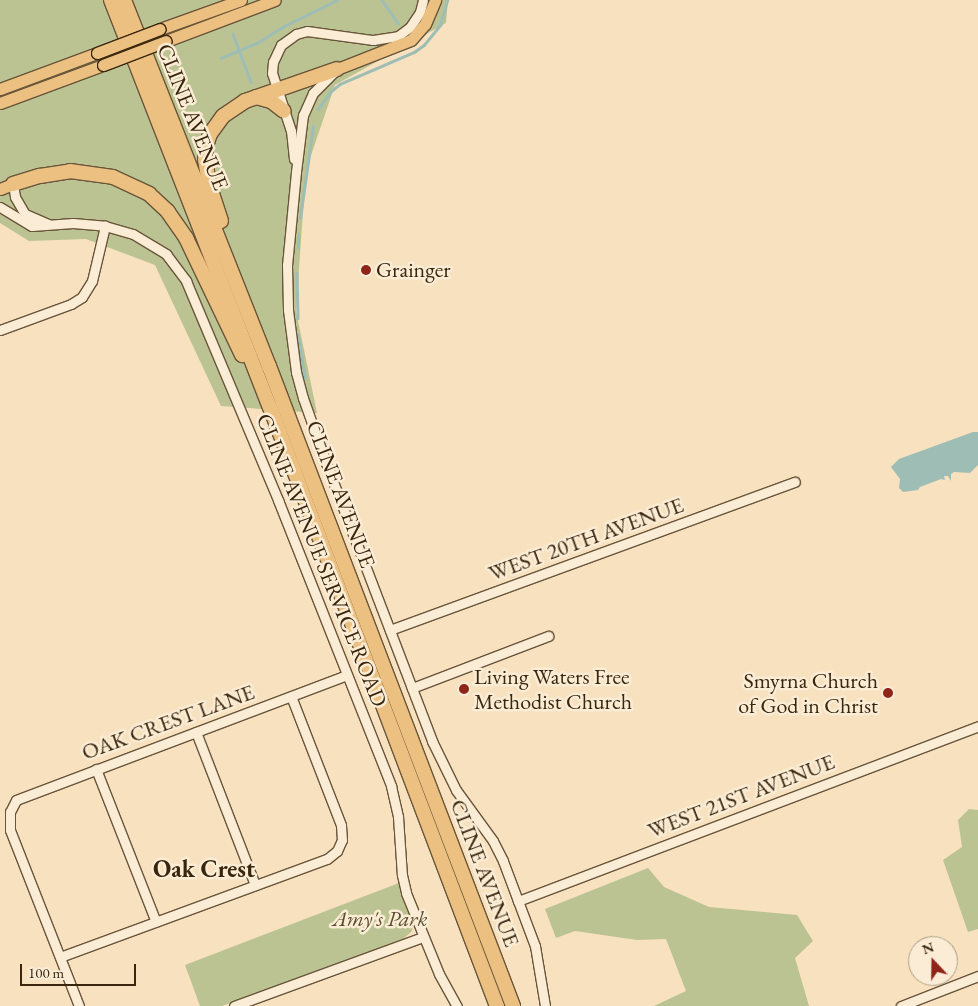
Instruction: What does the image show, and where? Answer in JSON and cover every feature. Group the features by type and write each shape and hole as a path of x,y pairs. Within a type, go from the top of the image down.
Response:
{"highway":[{"name":"CLINE AVENUE","path":"111,0 270,407 497,1006"},
{"name":"CLINE AVENUE","path":"124,0 269,366 513,1006"},
{"path":"269,366 209,184 205,160 206,146 210,134 223,116 239,104 337,69"},
{"path":"256,97 271,101 284,111"},
{"path":"6,187 40,176 70,171 114,177 149,194 168,212 186,238 234,340 270,407"}],"main road":[{"path":"0,89 241,0"},
{"path":"0,103 275,0"},
{"name":"CLINE AVENUE","path":"337,69 411,40 426,24 435,0"}],"street":[{"name":"CLINE AVENUE","path":"296,172 291,131 272,73 272,62 278,49 288,38 306,31 373,40 398,36 410,27 420,12 423,0"},
{"name":"CLINE AVENUE","path":"337,69 314,93 303,115 287,274 288,310 296,372 302,398 326,463 412,688 449,777 495,844 518,901 537,953 545,1006"},
{"name":"CLINE AVENUE SERVICE ROAD","path":"6,187 15,197 25,214 48,224 106,226 133,234 155,246 178,268 186,281 278,500 396,803 402,875 423,937 445,988 457,1006"},
{"name":"CLINE AVENUE SERVICE ROAD","path":"0,207 32,226 40,227 48,224"},
{"path":"0,330 70,304 82,297 92,281 106,226"},
{"name":"WEST 20TH AVENUE","path":"390,630 795,482"},
{"path":"412,688 548,636"},
{"name":"OAK CREST LANE","path":"60,957 10,830 10,812 16,800 346,675"},
{"path":"79,1006 60,957 327,859 339,846 342,832 341,825 291,696"},
{"name":"WEST 21ST AVENUE","path":"518,901 978,726"},
{"path":"196,732 255,885"},
{"path":"96,769 156,922"},
{"path":"234,1006 423,937"},
{"path":"900,1006 978,976"}],"green space":[{"path":"0,0 448,0 446,23 335,85 306,170 296,311 317,413 221,406 155,265 86,239 29,241 0,223"},
{"path":"969,809 978,810 978,929 968,932 943,860 962,847 958,820"},
{"path":"648,868 664,887 709,907 797,915 813,941 795,958 809,1006 654,1006 686,991 666,939 637,940 575,931 556,938 545,909"},
{"name":"Amy's Park","path":"399,883 413,923 412,931 403,939 222,1006 200,1006 185,965"}],"water":[{"path":"973,432 978,432 978,465 970,473 954,472 951,474 951,481 948,476 944,476 945,480 941,479 920,487 918,490 903,492 899,488 900,479 891,467 899,459"}],"waterway":[{"path":"221,58 257,43 284,26 337,0"},
{"path":"382,0 398,23"},
{"path":"318,109 331,91 340,84 414,52 424,45 440,25 447,0"},
{"path":"233,34 251,82"},
{"path":"300,218 313,127"},
{"path":"298,235 298,248"},
{"path":"297,273 298,318"},
{"path":"298,334 305,377"}],"place":[{"name":"Grainger","path":"366,270"},
{"name":"Living Waters Free Methodist Church","path":"464,689"},
{"name":"Smyrna Church of God in Christ","path":"888,693"}],"district":[{"name":"Oak Crest","path":"204,869"}]}
